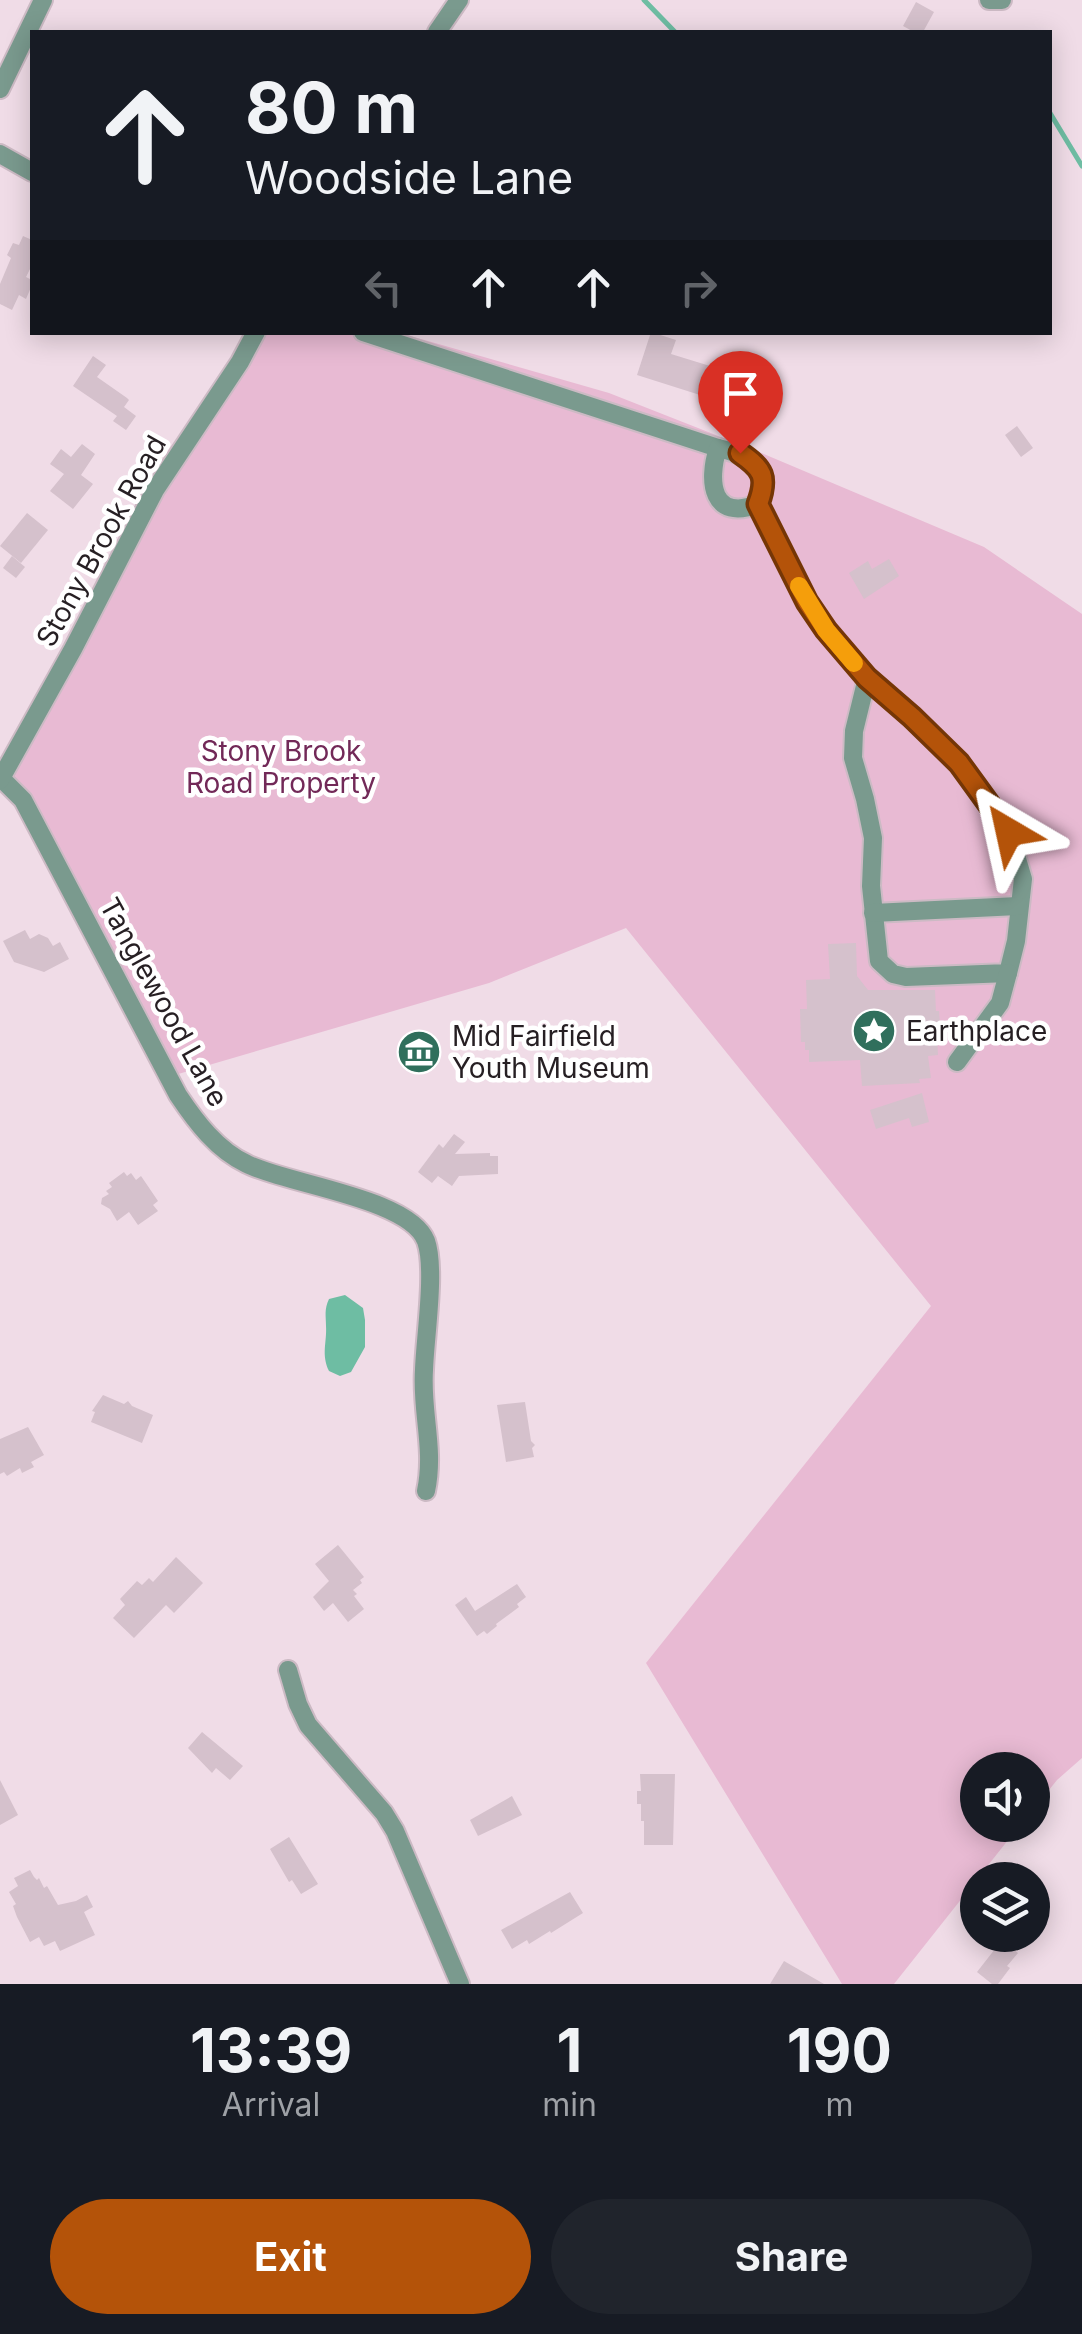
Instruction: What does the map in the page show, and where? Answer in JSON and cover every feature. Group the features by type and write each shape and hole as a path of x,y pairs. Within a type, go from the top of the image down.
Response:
{"street":[{"path":"0,90 43,0"},
{"path":"437,30 459,0"},
{"path":"989,0 1002,0"},
{"path":"0,154 30,171"},
{"name":"Stony Brook Road","path":"1,779 145,508 254,335"},
{"path":"372,335 740,453 757,464 764,484 758,504 807,602 826,630 867,678 959,763 1009,832 1023,879 1016,941 1000,1003 958,1062"},
{"path":"718,448 711,480 716,496 728,507 737,509 758,504"},
{"path":"867,678 854,731 853,758 873,838 871,886 877,956 893,974 906,977 1008,973"},
{"name":"Tanglewood Lane","path":"1,779 24,800 178,1095 212,1138 250,1166 373,1203 395,1213 422,1234 430,1262 423,1380 431,1455 426,1491"},
{"path":"873,913 1018,906"},
{"path":"288,1670 308,1725 395,1831 460,1984"}],"green space":[{"name":"Stony Brook Road Property","path":"250,335 407,335 609,393 984,547 1082,614 1082,1758 1050,1789 1050,1752 960,1752 960,1842 1007,1842 991,1862 960,1862 960,1901 894,1984 842,1984 646,1663 931,1306 626,928 489,983 168,1077 6,774"}],"shaded area":[{"path":"345,1295 363,1308 365,1347 351,1372 340,1376 329,1371 325,1359 326,1312 329,1299"}],"building":[{"path":"916,2 934,12 924,30 903,26"},
{"path":"23,236 30,239 30,269 26,277 30,279 30,290 26,299 19,295 12,310 0,304 0,284 11,258 7,255 13,243 19,245"},
{"path":"650,335 676,340 671,354 710,366 700,395 637,375"},
{"path":"93,356 106,365 97,377 129,400 124,407 136,416 126,430 113,421 117,416 73,386"},
{"path":"1017,426 1033,448 1021,457 1005,435"},
{"path":"82,444 95,454 81,475 93,484 73,509 50,491 64,474 50,464 61,449 71,457"},
{"path":"27,513 48,530 21,563 0,546"},
{"path":"12,556 25,567 16,578 3,568"},
{"path":"889,559 899,576 864,599 849,573 868,561 872,569"},
{"path":"25,930 30,939 39,934 53,946 60,942 69,959 44,972 14,962 3,941"},
{"path":"856,943 857,976 868,990 935,990 941,1037 937,1037 938,1055 928,1056 931,1078 919,1079 920,1083 862,1086 860,1060 809,1062 809,1050 801,1042 800,1009 807,1009 806,980 830,979 828,944"},
{"path":"922,1093 929,1122 912,1127 909,1118 876,1129 870,1110"},
{"path":"454,1134 465,1142 455,1154 498,1156 498,1174 459,1176 452,1186 438,1176 432,1183 418,1172 439,1144 443,1148"},
{"path":"124,1172 127,1176 131,1173 136,1180 141,1176 158,1201 153,1205 158,1211 138,1225 129,1212 117,1221 110,1209 101,1204 112,1187 109,1183"},
{"path":"103,1395 124,1404 128,1401 153,1415 142,1443 91,1422 95,1412 92,1411"},
{"path":"525,1402 534,1457 506,1462 497,1405"},
{"path":"28,1427 44,1455 22,1473 20,1468 7,1476 4,1472 0,1474 0,1439"},
{"path":"338,1545 364,1577 353,1590 364,1609 348,1622 333,1603 324,1611 313,1597 329,1581 315,1564"},
{"path":"176,1557 203,1583 174,1613 166,1605 134,1638 113,1618 125,1605 120,1599 137,1581 142,1585 149,1578 153,1582"},
{"path":"517,1584 526,1597 517,1604 519,1607 487,1634 484,1631 477,1636 455,1605 466,1597 475,1611"},
{"path":"202,1732 243,1766 230,1780 216,1768 212,1773 188,1748"},
{"path":"640,1774 675,1774 673,1845 644,1845 644,1821 641,1804 637,1804"},
{"path":"0,1780 18,1815 0,1825"},
{"path":"512,1796 522,1815 478,1836 470,1820"},
{"path":"289,1837 318,1884 301,1894 292,1880 289,1882 270,1849"},
{"path":"30,1870 44,1888 47,1886 58,1905 87,1895 93,1907 84,1912 95,1935 60,1951 55,1941 44,1946 39,1937 30,1942 9,1892 18,1886 14,1878"},
{"path":"570,1892 583,1913 551,1933 512,1949 501,1930"},
{"path":"993,1952 1018,1953 998,1984 977,1972"},
{"path":"784,1961 824,1984 770,1984"}],"waterway":[{"path":"644,0 673,30"},
{"path":"1052,116 1082,166"}],"slow traffic":[{"path":"799,586 826,630 854,663"}],"place":[{"name":"Earthplace","path":"874,1031"},
{"name":"Mid Fairfield Youth Museum","path":"419,1052"}],"route":[{"path":"740,453 757,464 762,473 764,484 758,504 807,602 826,630 867,678 959,763 1009,832"}]}
